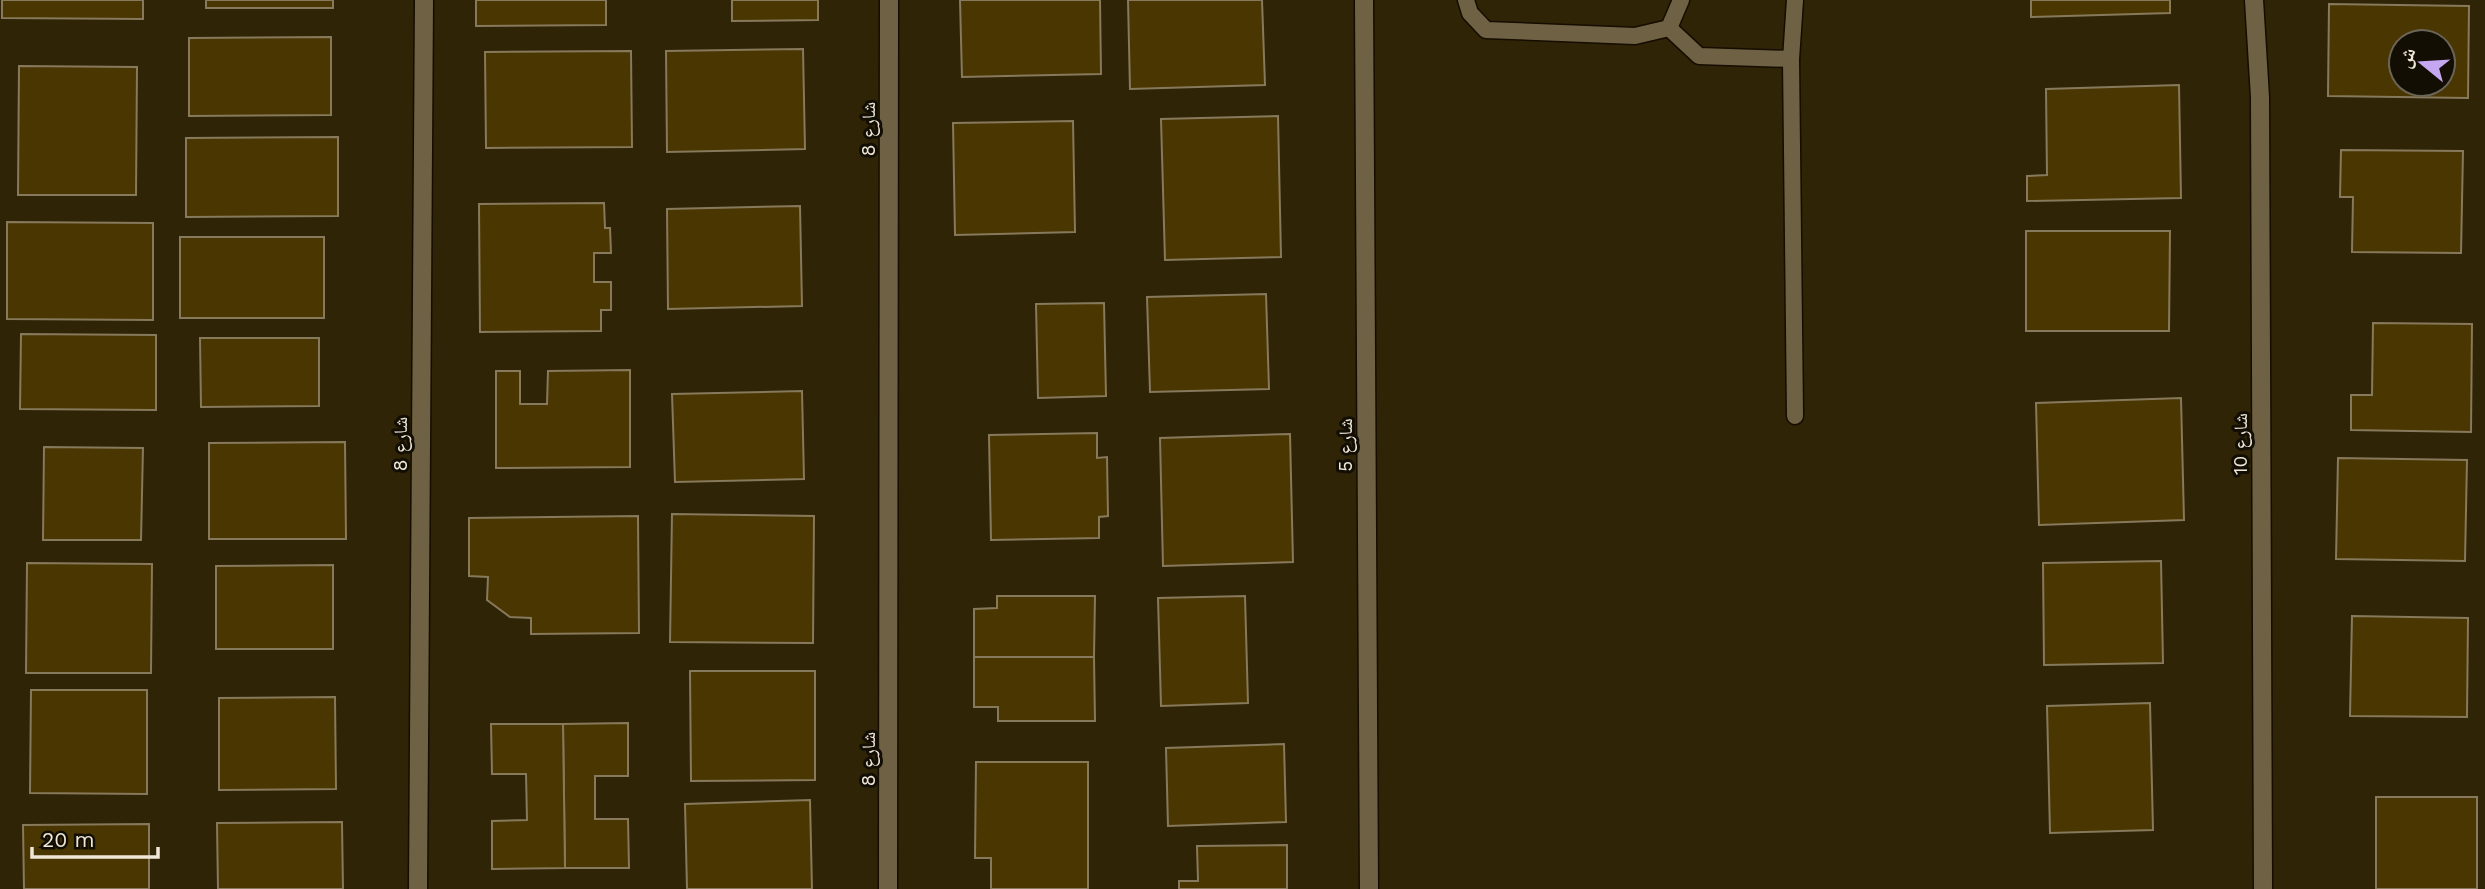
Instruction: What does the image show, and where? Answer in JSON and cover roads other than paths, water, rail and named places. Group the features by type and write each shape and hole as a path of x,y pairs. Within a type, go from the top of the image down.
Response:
{"street":[{"name":"شارع 8","path":"418,889 424,0"},
{"name":"شارع 8","path":"888,889 889,0"},
{"name":"شارع 5","path":"1364,0 1369,889"},
{"name":"شارع 10","path":"2254,0 2260,97 2263,889"}],"lane":[{"path":"1466,0 1470,13 1486,30 1635,36 1669,28"},
{"path":"1669,28 1681,0"},
{"path":"1795,0 1791,59 1795,416"},
{"path":"1669,28 1699,56 1791,59"}]}
